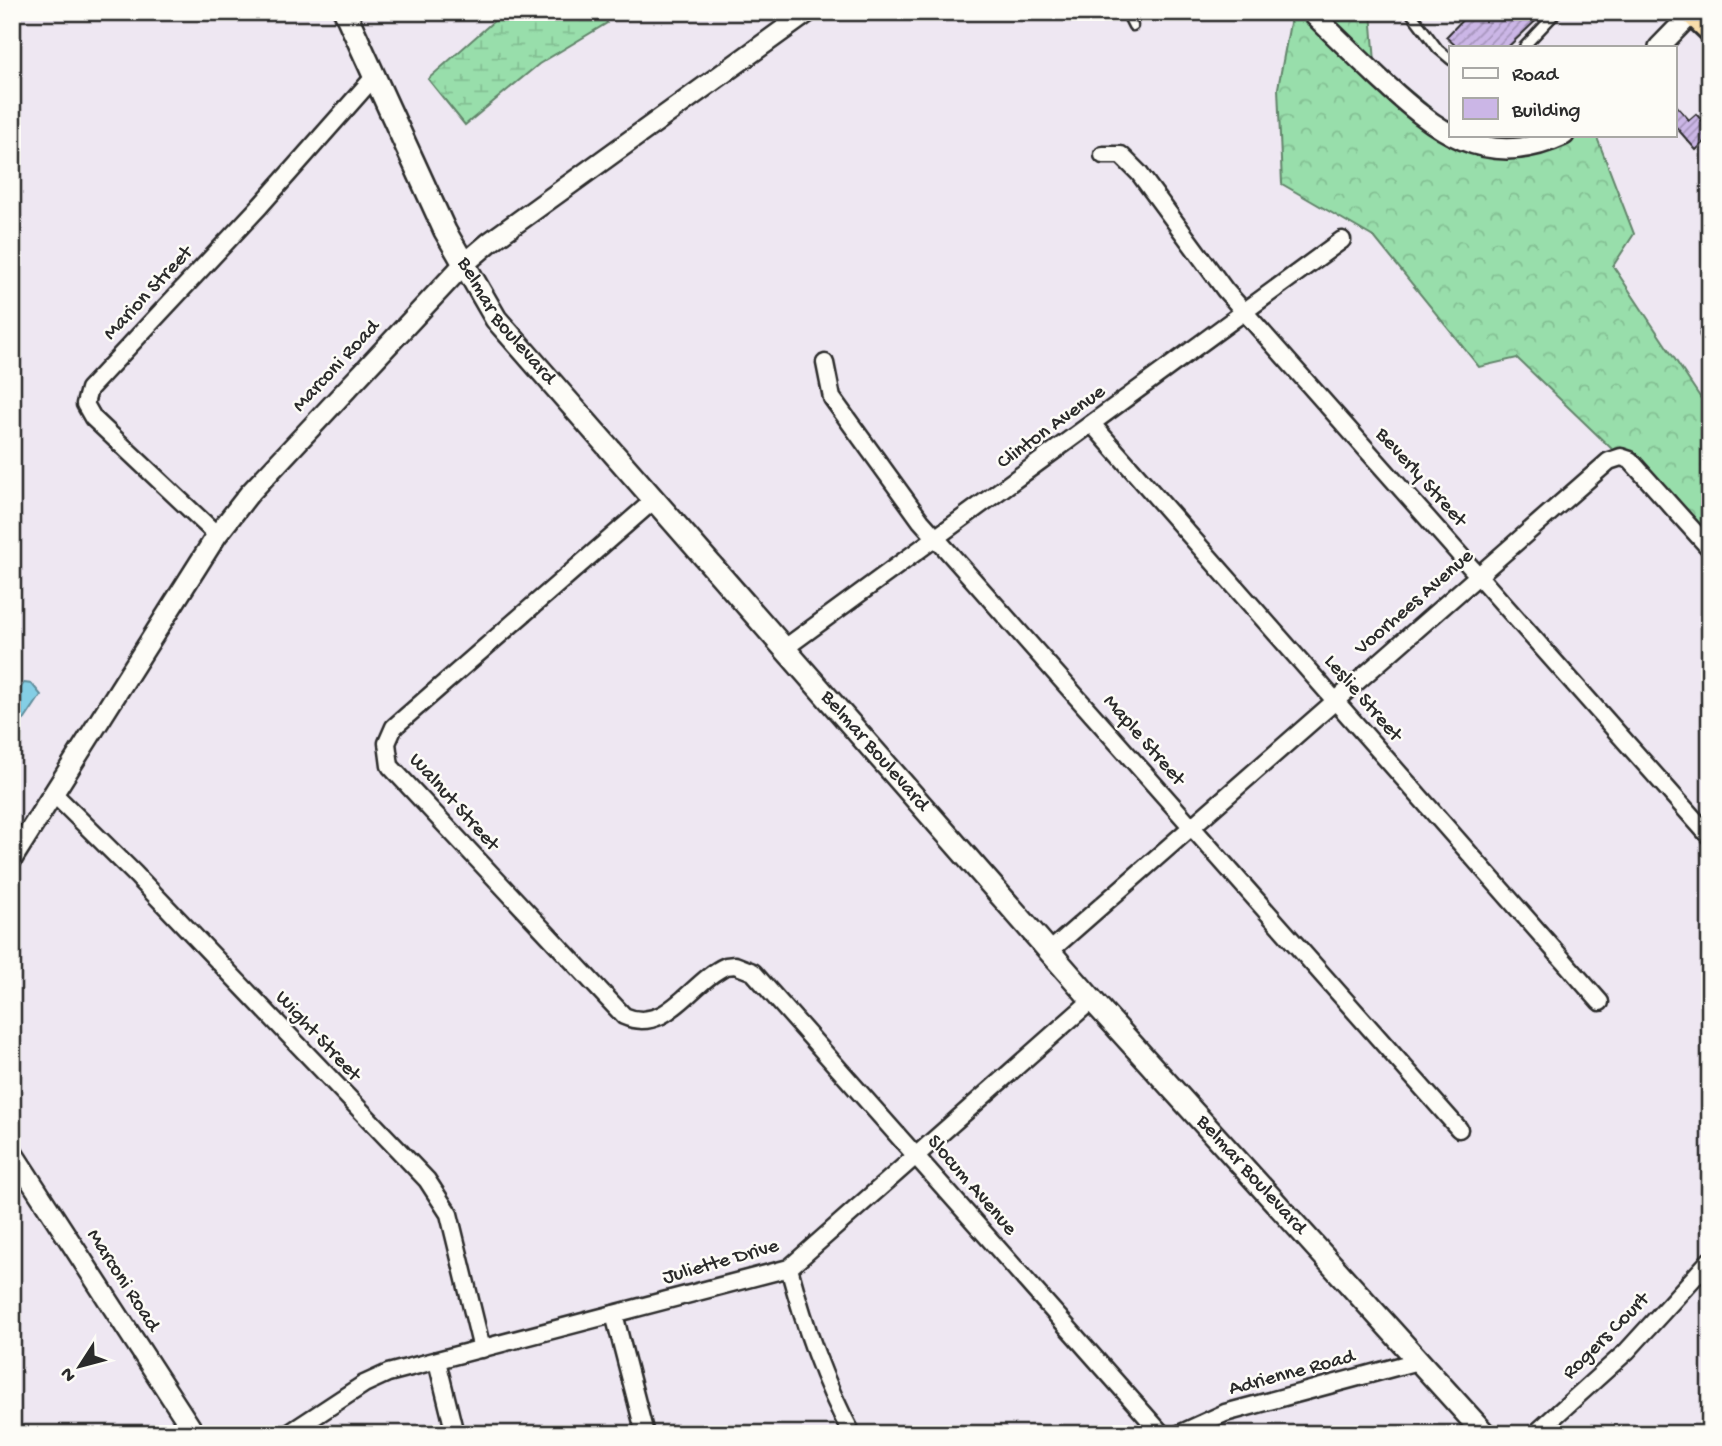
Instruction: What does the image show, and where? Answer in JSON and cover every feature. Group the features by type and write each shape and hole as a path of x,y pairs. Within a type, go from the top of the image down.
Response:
{"highway":[{"path":"1693,12 1710,29"}],"main road":[{"name":"Belmar Boulevard","path":"345,12 463,265 503,327 1092,1000 1485,1434"}],"street":[{"name":"Marconi Road","path":"12,859 217,535 249,494 463,265 518,219 808,12"},
{"path":"1311,12 1420,117 1449,134"},
{"path":"1660,46 1693,12"},
{"name":"Marion Street","path":"217,535 93,418 85,404 89,389 260,205 374,77"},
{"path":"1452,136 1487,147 1515,148 1560,136"},
{"name":"Beverly Street","path":"1103,155 1121,155 1139,173 1244,312 1710,837"},
{"name":"Clinton Avenue","path":"785,648 1342,240"},
{"name":"Maple Street","path":"825,363 832,398 935,537 1459,1129"},
{"name":"Leslie Street","path":"1092,424 1600,1002"},
{"name":"Voorhees Avenue","path":"1050,951 1609,461 1621,457 1636,465 1710,549"},
{"name":"Walnut Street","path":"654,500 394,727 387,743 387,755 397,775 624,1016 641,1021 661,1016 718,970 735,965 746,968"},
{"name":"Wight Street","path":"53,793 135,874 433,1188 449,1214 482,1349"},
{"name":"Slocum Avenue","path":"746,968 916,1155 1162,1434"},
{"name":"Juliette Drive","path":"288,1434 364,1384 388,1373 789,1268 1092,1000"},
{"name":"Marconi Road","path":"12,1152 195,1434"},
{"name":"Rogers Court","path":"1535,1434 1627,1351 1708,1266"},
{"path":"789,1268 809,1342 828,1390 852,1434"},
{"path":"614,1314 645,1434"},
{"path":"437,1361 455,1434"},
{"name":"Adrienne Road","path":"1179,1434 1225,1413 1418,1361"}],"lane":[{"path":"1126,12 1133,26"},
{"path":"1410,12 1438,49 1449,58"},
{"path":"1525,46 1557,12"}],"green space":[{"path":"504,12 603,12 607,23 539,64 465,125 428,79"},
{"path":"1292,12 1371,12 1375,62 1449,123 1449,136 1465,136 1478,147 1523,136 1596,136 1634,234 1613,266 1710,412 1710,543 1517,358 1479,367 1375,238 1282,184 1278,88"}],"water":[{"path":"24,683 32,684 41,695 25,719 12,729 12,699"}],"building":[{"path":"1470,12 1545,12 1509,46 1456,46 1446,37"},
{"path":"1676,105 1689,120 1696,114 1710,129 1710,137 1696,150 1676,127"}]}
